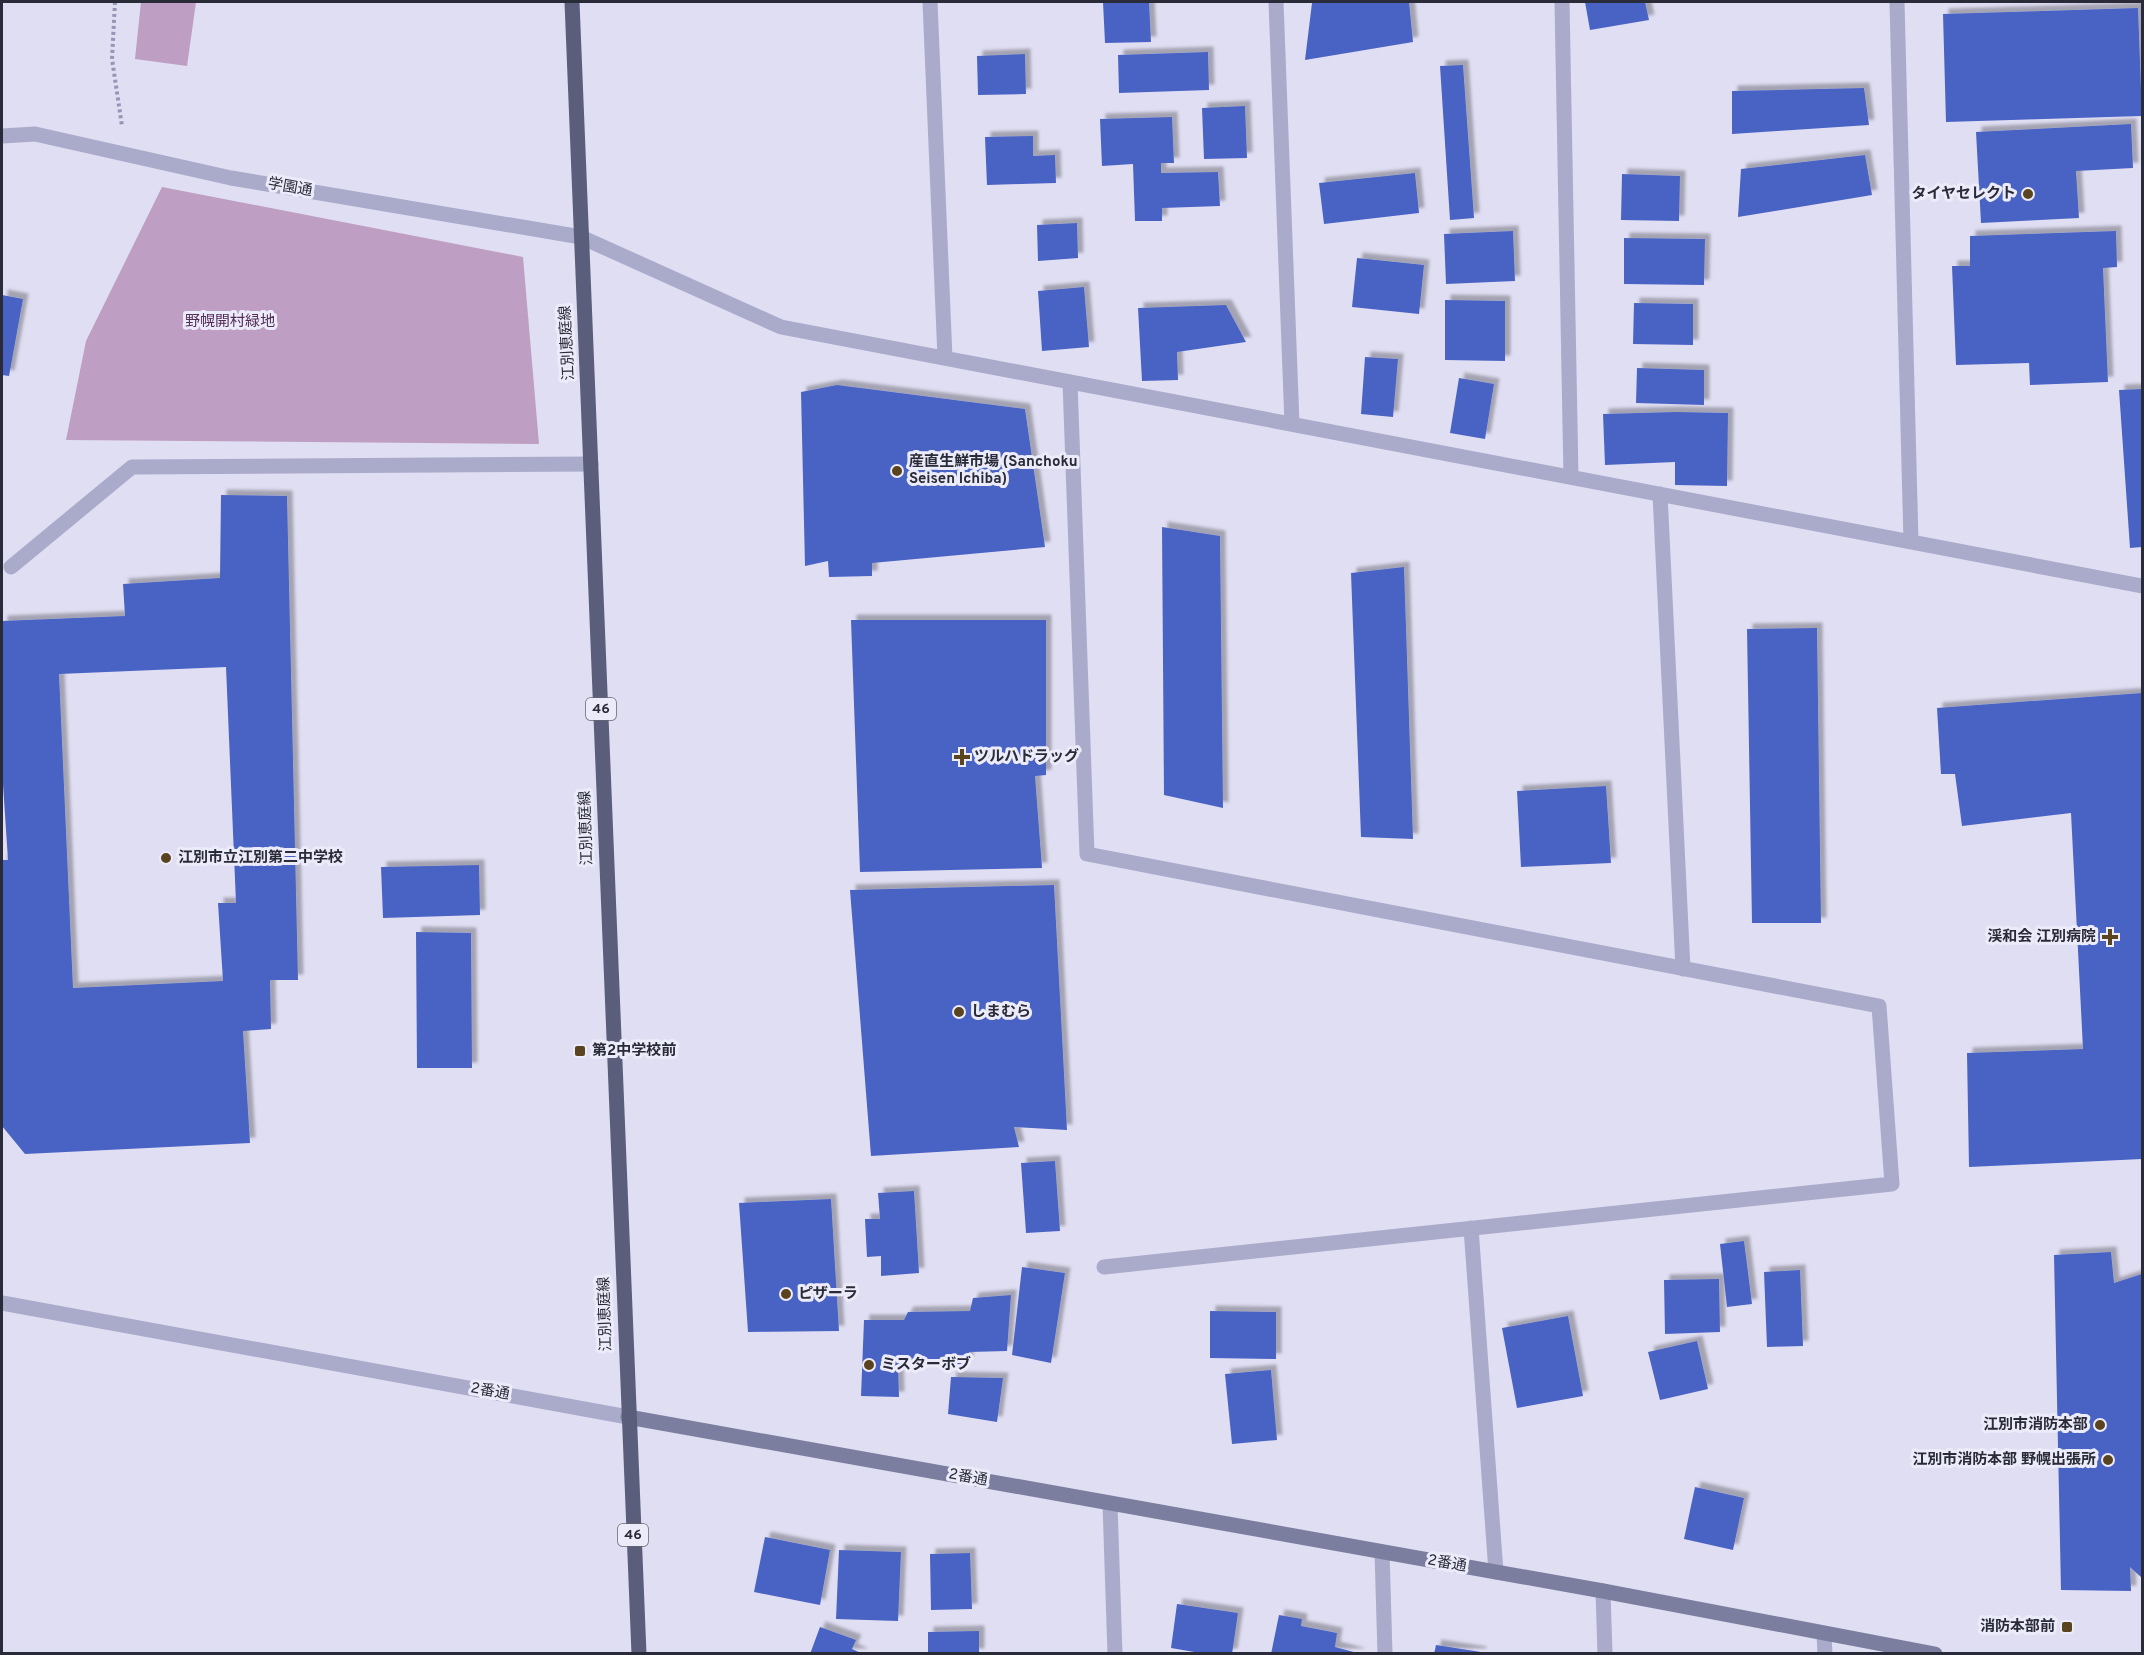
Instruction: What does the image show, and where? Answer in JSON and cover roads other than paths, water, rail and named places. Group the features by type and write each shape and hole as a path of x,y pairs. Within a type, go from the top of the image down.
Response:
{"main road":[{"name":"江別恵庭線","path":"572,2 639,1653"},
{"name":"2番通","path":"628,1417 1603,1591 1824,1635 1935,1653"}],"street":[{"path":"930,2 945,358"},
{"path":"1276,2 1292,424"},
{"path":"1562,2 1571,477"},
{"path":"1897,2 1911,542"},
{"name":"学園通","path":"2,136 35,134 231,178 581,237 781,327 2142,586"},
{"path":"1070,382 1087,854 1880,1006 1892,1184 1104,1267"},
{"path":"11,567 132,467 591,464"},
{"path":"1660,494 1683,969"},
{"path":"1470,1228 1496,1572"},
{"name":"2番通","path":"2,1303 628,1417"},
{"path":"1110,1504 1115,1653"},
{"path":"1382,1552 1385,1653"},
{"path":"1603,1591 1605,1653"},
{"path":"1824,1635 1825,1653"}],"place":[{"name":"タイヤセレクト","path":"2028,194"},
{"name":"産直生鮮市場 (Sanchoku Seisen Ichiba)","path":"897,471"},
{"name":"ツルハドラッグ","path":"962,757"},
{"name":"江別市立江別第二中学校","path":"166,858"},
{"name":"渓和会 江別病院","path":"2110,937"},
{"name":"しまむら","path":"959,1012"},
{"name":"第2中学校前","path":"580,1051"},
{"name":"ピザーラ","path":"786,1294"},
{"name":"ミスターボブ","path":"869,1365"},
{"name":"江別市消防本部","path":"2100,1425"},
{"name":"江別市消防本部 野幌出張所","path":"2108,1460"},
{"name":"消防本部前","path":"2067,1627"}],"park label":[{"name":"野幌開村緑地","path":"230,322"}]}
